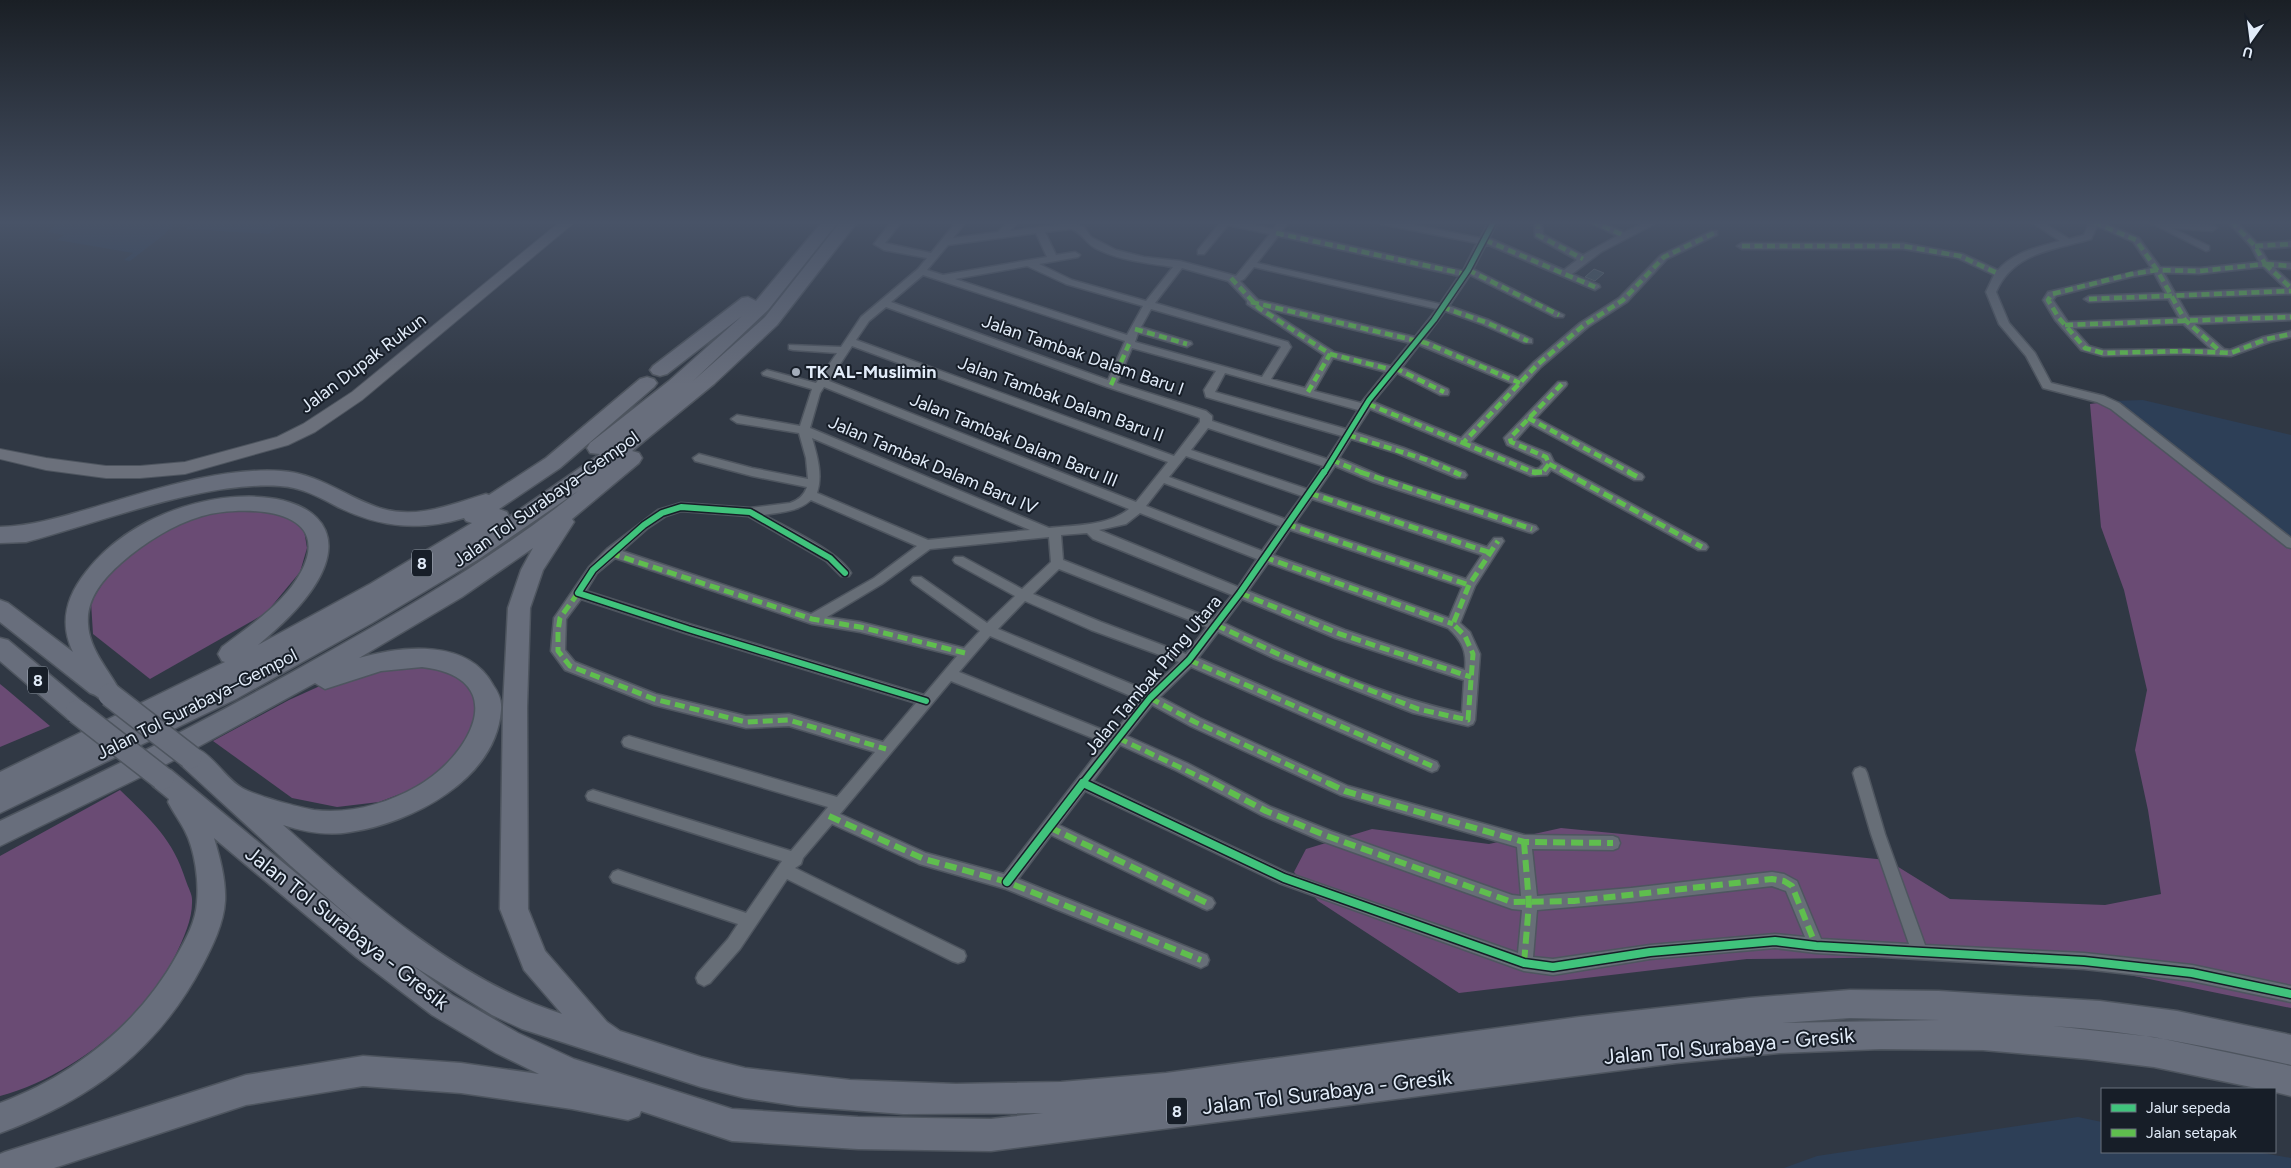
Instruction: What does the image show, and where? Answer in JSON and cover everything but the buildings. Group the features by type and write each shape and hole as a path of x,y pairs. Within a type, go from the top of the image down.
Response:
{"highway":[{"path":"0,768 109,717 230,654 402,559 513,492 581,440 705,334 786,276"},
{"name":"Jalan Tol Surabaya–Gempol","path":"0,784 162,705 300,634 483,527 539,491 623,428 699,365 750,317 789,276"},
{"name":"Jalan Tol Surabaya–Gempol","path":"0,802 227,692 364,617 472,553 566,490 635,439 707,380 771,321 807,276"},
{"path":"0,834 82,795 254,708 487,570 586,497 715,384 743,355 771,321"},
{"path":"0,535 34,532 211,485 270,478 288,479 310,484 363,510 399,520 438,518 462,512 513,492"},
{"path":"586,497 546,545 532,570 519,608 515,707 514,909 534,960 597,1032 615,1044"},
{"path":"110,695 85,654 76,624 81,598 95,574 125,546 163,524 200,509 233,503 268,503 288,508 303,516 317,533 319,552 312,570 302,588 280,612 230,654"},
{"name":"Jalan Tol Surabaya - Gresik","path":"0,608 190,757 357,905 422,957 505,1007 548,1026 740,1082 884,1099 995,1100 1166,1088 1352,1061 1619,1027 1819,1006 1883,1004 2046,1011 2142,1020 2291,1050"},
{"name":"Jalan Tol Surabaya - Gresik","path":"0,647 77,712 167,782 366,948 442,1006 507,1043 570,1073 732,1125 858,1133 991,1135 1744,1040 1888,1032 1966,1034 2052,1040 2144,1051 2291,1081"},
{"path":"236,798 290,815 323,822 357,821 392,812 436,788 462,765 475,749 484,733 489,710 488,696 482,685 472,674 449,662 414,657 391,659 350,669 254,708"},
{"path":"0,666 43,684"},
{"path":"0,1118 40,1103 89,1073 134,1035 165,1001 187,968 203,934 211,902 206,862 199,831 167,782"},
{"path":"0,845 82,795"},
{"path":"5,1168 246,1090 362,1071 461,1078 572,1094 732,1125"}],"main road":[{"name":"Jalan Dupak Rukun","path":"0,454 46,464 106,472 140,472 184,468 282,441 309,428 357,396 503,276"}],"street":[{"path":"886,749 789,720 746,722 654,698 570,666 558,651 558,631 560,618 593,570 611,552 653,518 681,507 750,512 791,507 800,504 812,490 812,458 804,430 820,385 867,317 916,276"},
{"path":"935,276 1130,342 1308,392 1367,406 1535,473 1543,472 1549,464"},
{"path":"943,278 957,276"},
{"path":"1055,276 1069,282 1284,344 1286,347 1266,379"},
{"path":"1110,385 1135,329 1149,304 1171,276"},
{"path":"1222,276 1231,278 1242,276"},
{"path":"1303,276 1442,306 1528,341"},
{"name":"Jalan Tambak Pring Utara","path":"1007,882 1150,698 1189,660 1216,625 1331,462 1367,406 1418,340 1464,276"},
{"path":"1474,276 1559,314"},
{"path":"1569,276 1595,287"},
{"path":"1462,443 1520,383 1575,332 1623,300 1646,276"},
{"path":"1997,276 1991,292 1997,311 2004,324 2031,354 2047,386 2100,399 2115,406 2291,544"},
{"path":"2124,276 2052,294 2048,300 2065,325 2085,348 2097,352 2237,352 2267,339 2291,334"},
{"path":"2160,276 2186,320 2222,353"},
{"path":"2277,276 2291,290"},
{"path":"1231,278 1251,302 1330,354 1394,369 1444,392"},
{"path":"2089,299 2291,290"},
{"path":"1251,302 1418,340 1520,383"},
{"name":"Jalan Tambak Dalam Baru I","path":"885,303 1110,385 1202,414 1206,416 1206,423 1331,462 1532,529"},
{"path":"2065,325 2291,316"},
{"path":"1135,329 1187,344"},
{"name":"Jalan Tambak Dalam Baru II","path":"793,347 847,346 1174,460"},
{"path":"1308,392 1330,354"},
{"path":"1223,368 1208,392 1210,394 1427,460 1461,475"},
{"name":"Jalan Tambak Dalam Baru III","path":"767,373 820,385 1264,557 1453,624"},
{"path":"1562,384 1528,418 1510,440 1546,457 1549,464 1702,547"},
{"path":"1528,418 1638,477"},
{"name":"Jalan Tambak Dalam Baru IV","path":"737,419 804,430 1052,532"},
{"path":"812,619 878,581 927,545 1114,524 1138,508 1182,450 1206,423"},
{"path":"1182,450 1438,537 1491,553"},
{"path":"700,458 812,490 927,545"},
{"path":"1160,478 1286,524 1469,585"},
{"path":"750,512 830,558 845,573"},
{"path":"1090,528 1097,536 1153,556 1340,634 1471,678"},
{"path":"1052,532 1057,564"},
{"path":"1057,564 1216,625 1268,650 1418,709 1468,720 1473,654 1465,636 1453,624 1469,585 1498,541"},
{"path":"611,552 812,619 860,627 965,654"},
{"path":"959,560 1025,596 1096,626 1189,660 1432,766"},
{"path":"704,978 734,944 791,864 965,654 1057,564"},
{"path":"917,580 988,630 1150,698 1195,722 1345,791 1524,842 1613,842"},
{"path":"578,593 688,630 926,701"},
{"path":"949,674 1182,767 1266,810 1327,836 1512,902 1531,904 1592,900 1772,880 1784,881 1792,886 1816,946"},
{"path":"629,742 840,804"},
{"path":"1860,773 1878,834 1920,952"},
{"path":"1083,783 1287,880 1524,963 1553,967 1650,952 1775,941 1816,946 2084,961 2192,972 2291,994"},
{"path":"593,796 791,864"},
{"path":"830,816 924,859 1007,882 1201,960"},
{"path":"1049,827 1207,903"},
{"path":"1524,842 1531,904 1530,932 1524,963"},
{"path":"791,864 795,877 958,956"},
{"path":"618,877 750,921"}],"shaded area":[{"path":"2143,400 2291,435 2291,546 2112,401"},
{"path":"2112,401 2291,546 2291,1008 2110,971 1935,957 1747,959 1459,993 1318,901 1294,872 1306,849 1372,829 1489,844 1561,828 1887,860 1950,899 2105,905 2161,894 2148,810 2135,750 2147,690 2124,590 2101,527 2090,404"},
{"path":"232,507 289,514 304,530 307,548 300,572 266,613 150,679 93,634 91,602 111,570 166,526"},
{"path":"392,662 453,670 473,689 476,715 464,743 444,768 413,789 379,802 337,807 292,798 213,741 289,700 353,671"},
{"path":"0,684 5,688 50,726 0,747"},
{"path":"120,790 160,831 175,853 181,866 192,899 191,913 185,934 162,978 145,1001 125,1022 78,1060 53,1075 27,1087 0,1096 0,856"},
{"path":"2078,1117 2101,1122 2101,1153 2263,1153 2291,1158 2291,1168 1784,1168 1817,1156"}],"marked path":[{"path":"1479,276 1559,315"},
{"path":"1568,276 1595,287"},
{"path":"1368,404 1463,443 1537,365 1584,325 1623,300 1646,276"},
{"path":"2125,276 2052,294 2048,300 2059,318 2085,348 2103,353 2184,351 2231,353 2267,339 2291,334"},
{"path":"2160,276 2185,320 2222,353"},
{"path":"2277,276 2291,288"},
{"path":"1231,278 1259,308 1330,354 1393,370"},
{"path":"2089,299 2291,291"},
{"path":"1251,302 1426,343 1520,383"},
{"path":"1442,307 1485,322 1528,341"},
{"path":"2065,325 2291,317"},
{"path":"1135,329 1187,344"},
{"path":"1111,385 1129,344"},
{"path":"1308,392 1330,354"},
{"path":"1395,368 1444,392"},
{"path":"1463,443 1535,473 1543,472 1549,464 1546,457 1511,442 1510,438 1562,384"},
{"path":"1528,418 1638,477"},
{"path":"1348,435 1427,460 1461,475"},
{"path":"1332,460 1377,479 1532,529"},
{"path":"1549,464 1702,547"},
{"path":"1309,493 1491,553"},
{"path":"1286,524 1469,585"},
{"path":"1216,625 1278,654 1418,709 1468,720 1473,654 1465,636 1453,624 1469,585 1498,541"},
{"path":"610,553 812,619 860,627 965,653"},
{"path":"1264,557 1453,624"},
{"path":"578,593 560,618 558,631 558,651 570,666 654,699 746,722 789,720 886,749"},
{"path":"1240,593 1340,634 1471,677"},
{"path":"1189,660 1432,766"},
{"path":"1150,698 1195,722 1345,791 1524,842 1613,843"},
{"path":"1118,738 1182,767 1266,811 1327,836 1512,902 1562,902 1772,879 1784,881 1792,886 1816,946 1813,946"},
{"path":"829,816 924,859 1007,882 1201,960"},
{"path":"1049,827 1207,903"},
{"path":"1524,842 1529,903 1527,947 1524,963"}],"cycle path":[{"path":"1007,882 1115,741 1150,698 1189,660 1240,593 1330,464 1369,400 1434,320 1464,276"},
{"path":"845,573 830,558 750,512 681,507 662,513 644,525 593,570 578,593 688,629 926,701"},
{"path":"1083,783 1284,878 1524,963 1553,967 1650,952 1775,941 1816,946 2084,961 2192,973 2291,994"}],"place":[{"name":"TK AL-Muslimin","path":"796,372"}]}
